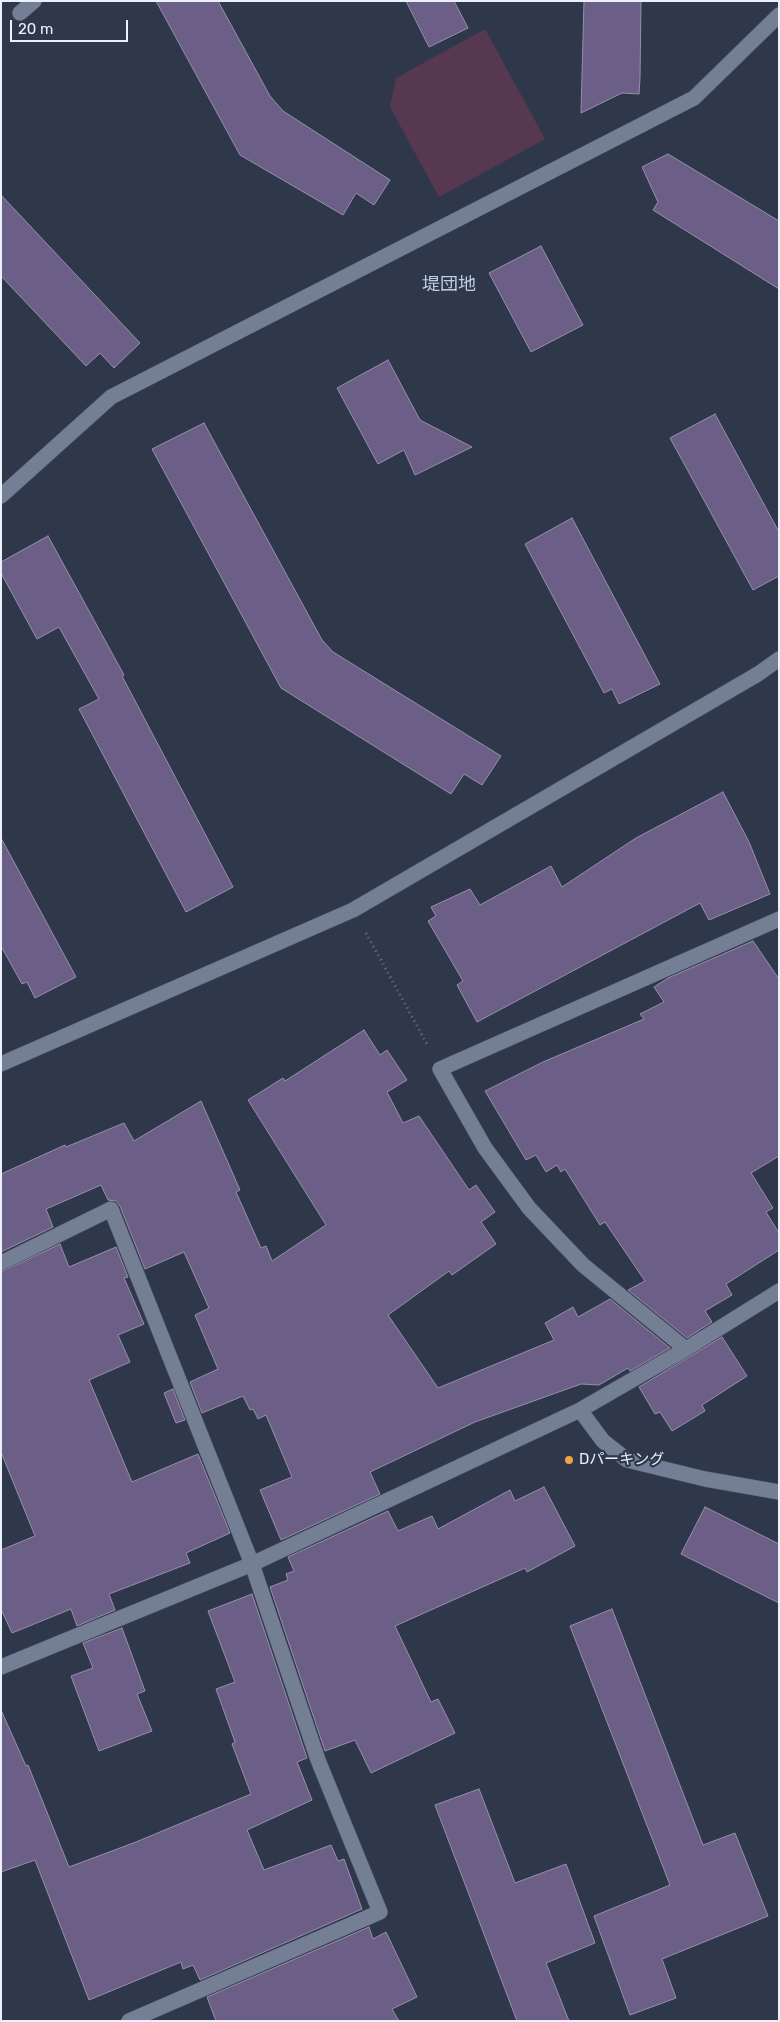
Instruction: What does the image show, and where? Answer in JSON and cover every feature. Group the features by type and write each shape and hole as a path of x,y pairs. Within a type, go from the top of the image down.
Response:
{"street":[{"path":"20,13 34,1"},
{"path":"1,496 111,397 694,98 779,14"},
{"path":"1,1064 353,910 758,674 779,659"},
{"path":"686,1349 583,1265 529,1208 485,1148 440,1069 779,919"},
{"path":"1,1263 111,1209 252,1564 318,1760 380,1912 129,2021"},
{"path":"1,1667 252,1564 580,1410 686,1349 779,1290"},
{"path":"580,1410 603,1441 627,1460 705,1479 779,1492"}],"path":[{"path":"353,910 440,1069"}],"shaded area":[{"path":"485,29 545,139 439,197 390,107 396,78"}],"building":[{"path":"156,1 218,1 270,96 283,111 390,180 374,205 356,193 343,215 240,155"},
{"path":"406,1 454,1 468,28 429,47"},
{"path":"584,1 641,1 640,78 639,94 622,93 581,113"},
{"path":"668,154 779,221 779,289 653,210 658,202 642,167"},
{"path":"1,195 140,343 114,368 100,353 86,366 1,276"},
{"path":"541,246 583,325 531,352 489,273"},
{"path":"388,360 420,420 472,447 415,475 404,450 378,464 337,388"},
{"path":"715,414 779,532 779,576 753,590 670,438"},
{"path":"204,423 322,640 333,652 501,756 482,785 464,774 451,794 281,688 152,449"},
{"path":"572,518 660,684 619,704 612,689 604,693 525,544"},
{"path":"48,536 124,675 122,676 233,887 186,912 79,709 99,699 59,627 37,639 1,573 1,562"},
{"path":"723,792 749,842 770,894 709,920 700,903 477,1022 457,985 463,981 428,921 436,916 431,907 470,889 480,905 551,866 562,887 636,838"},
{"path":"1,838 76,977 35,998 27,982 22,984 1,946"},
{"path":"753,941 779,979 779,1156 751,1173 773,1208 766,1212 779,1233 779,1250 726,1284 732,1295 705,1311 712,1322 687,1338 628,1290 645,1281 605,1222 600,1225 565,1169 561,1172 557,1165 546,1172 536,1155 526,1160 485,1091 543,1062 644,1019 640,1014 664,1002 654,987 668,978"},
{"path":"364,1030 380,1055 387,1050 407,1080 387,1092 403,1123 419,1116 469,1190 476,1185 495,1212 481,1222 496,1244 452,1275 449,1271 388,1315 438,1388 554,1340 545,1323 573,1307 578,1317 610,1299 670,1348 630,1371 628,1368 599,1385 581,1384 475,1422 370,1472 380,1494 281,1540 260,1490 292,1477 266,1415 258,1419 253,1409 250,1410 243,1396 202,1413 190,1382 218,1369 195,1315 209,1308 184,1252 145,1269 120,1206 116,1201 108,1200 101,1185 46,1209 53,1227 1,1252 1,1174 65,1145 66,1147 124,1123 134,1141 201,1101 240,1190 236,1192 261,1248 266,1246 272,1261 326,1225 248,1100 283,1078 285,1081"},
{"path":"60,1244 69,1267 116,1247 128,1277 124,1278 144,1324 118,1335 130,1362 89,1380 132,1482 198,1454 230,1533 186,1553 190,1563 109,1594 115,1610 77,1626 71,1609 12,1633 1,1609 1,1550 35,1536 1,1452 1,1272"},
{"path":"722,1337 747,1376 702,1405 705,1411 672,1431 660,1412 655,1414 639,1387"},
{"path":"173,1389 185,1420 176,1423 164,1393"},
{"path":"544,1487 575,1546 527,1572 525,1568 395,1626 431,1702 438,1699 455,1733 371,1773 355,1740 325,1751 270,1587 288,1580 286,1574 294,1571 288,1557 388,1511 398,1531 432,1516 438,1529 510,1490 515,1501"},
{"path":"705,1507 779,1544 779,1603 681,1554"},
{"path":"252,1594 307,1758 297,1762 312,1800 247,1830 264,1870 331,1845 338,1861 344,1859 362,1909 200,1980 193,1965 183,1969 181,1962 89,2000 35,1860 1,1872 1,1710 26,1766 28,1765 69,1867 136,1842 251,1794 232,1744 235,1742 216,1689 235,1682 208,1611"},
{"path":"612,1609 703,1845 735,1833 768,1916 662,1959 676,1998 630,2015 594,1916 670,1885 570,1626"},
{"path":"122,1628 145,1691 137,1694 152,1731 99,1751 71,1676 93,1668 83,1643"},
{"path":"479,1789 515,1883 566,1864 595,1943 546,1963 569,2021 517,2021 435,1805"},
{"path":"369,1927 373,1939 386,1932 417,1997 392,2009 399,2021 216,2021 207,1997"}],"place":[{"name":"Dパーキング","path":"569,1460"}],"district":[{"name":"堤団地","path":"449,285"}]}
